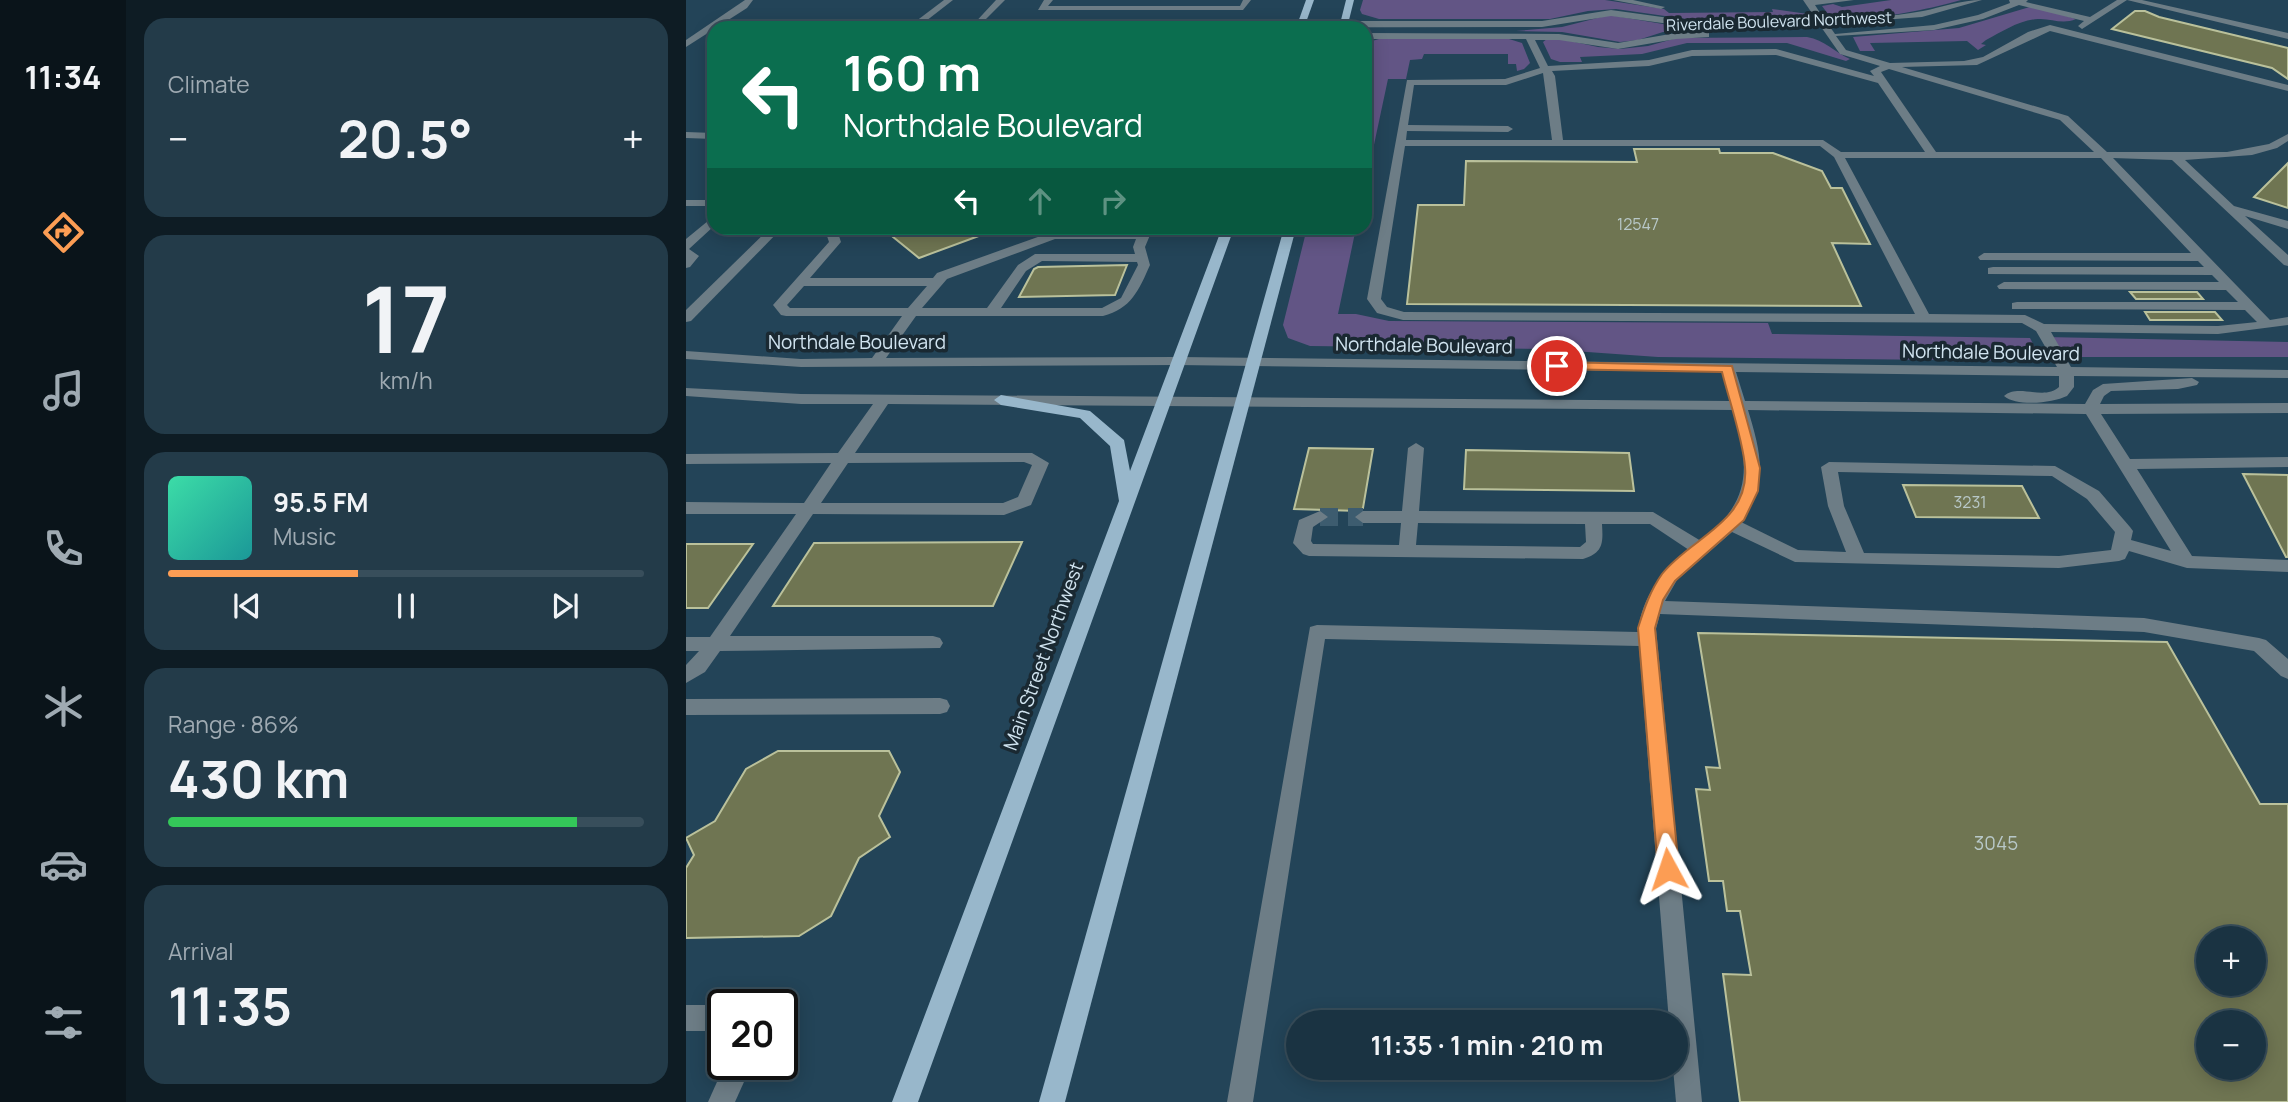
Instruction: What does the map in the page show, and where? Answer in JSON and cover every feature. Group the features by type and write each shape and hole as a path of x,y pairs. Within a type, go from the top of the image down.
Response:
{"main road":[{"path":"1302,21 1310,0"},
{"path":"1344,21 1350,0"},
{"name":"Main Street Northwest","path":"905,1102 1224,235"},
{"path":"1052,1102 1288,235"},
{"path":"1001,400 1085,414 1118,444 1126,502"}],"street":[{"path":"721,21 749,0"},
{"path":"920,21 949,0"},
{"path":"980,21 1001,0"},
{"path":"1049,0 1041,8 1129,8 1208,4 1243,8 1247,0"},
{"path":"1073,8 1080,0"},
{"path":"1617,0 1661,7"},
{"path":"1808,1 1850,0"},
{"name":"Riverdale Boulevard Northwest","path":"1372,26 1542,24 1611,13 1669,23 1823,23 1922,14 1978,0"},
{"path":"2008,0 2022,1 2092,20"},
{"path":"2071,34 2123,0"},
{"path":"2131,0 2288,36"},
{"path":"1808,1 1843,52 2064,118 2104,155 2266,324"},
{"name":"Riverdale Boulevard Northwest","path":"1816,34 1944,25 1990,14 2022,1"},
{"path":"1122,21 1129,8"},
{"path":"2095,8 2106,10"},
{"path":"1933,155 1875,71 1886,66 1973,63 1985,60 2039,30 2050,28 2288,88"},
{"path":"686,44 707,30"},
{"name":"Riverdale Boulevard Northwest","path":"1372,36 1568,37 1618,46 1676,36 1722,35"},
{"path":"1529,36 1550,75 1558,143"},
{"path":"1882,81 1776,52 1703,52 1650,63 1545,69 1506,82 1410,82 1374,299 1382,310 1403,316 2025,319"},
{"path":"1403,128 1508,129"},
{"path":"686,135 707,136"},
{"path":"1838,155 2232,155 2262,151 2288,137"},
{"path":"1400,143 1823,143 1838,155 1924,317"},
{"path":"2173,155 2288,262"},
{"path":"686,203 707,203"},
{"path":"2229,207 2288,225"},
{"path":"686,226 707,223"},
{"path":"686,246 707,227"},
{"path":"686,318 769,235"},
{"path":"834,235 835,243 780,305 786,312 1103,312 1124,304 1128,299 1144,265 1139,247 1144,235"},
{"path":"876,363 912,312 942,276 1053,235"},
{"path":"1047,237 1080,235"},
{"path":"686,252 693,256 686,264"},
{"path":"991,312 1022,268 1039,257 1143,258"},
{"path":"2202,257 1984,257 2025,319 2041,328 2218,330 2288,321"},
{"path":"1993,271 2216,271"},
{"path":"800,282 937,282"},
{"path":"2004,286 2230,286"},
{"path":"2017,306 2249,306"},
{"path":"1916,407 1929,398 2062,394 2066,388 2067,372 2041,328"},
{"name":"Northdale Boulevard","path":"686,355 801,363 1178,361 2288,374"},
{"path":"1689,1102 1647,628 1653,607 1670,576 1739,516 1751,491 1753,468 1728,369"},
{"path":"2091,409 2099,391 2108,387 2190,384 2202,373"},
{"path":"686,393 883,400 1244,400 2091,409 2288,408"},
{"path":"686,698 692,671 715,644 883,400"},
{"path":"2091,409 2188,562"},
{"path":"1408,553 1416,448"},
{"path":"686,459 1026,457 1041,463 1024,501 1004,509 686,508"},
{"path":"2126,464 2180,465 2187,461 2288,462"},
{"path":"1730,524 1795,556 1858,559 2059,562 2119,555 2124,531 2093,495 2055,471 1829,467 1836,506 1858,559"},
{"path":"1320,517 1306,524 1301,543 1309,550 1408,553 1583,553 1595,545 1593,518"},
{"path":"1363,517 1653,518 1702,550"},
{"path":"2121,543 2188,562 2288,566"},
{"path":"1653,607 2144,625 2259,645 2288,671"},
{"path":"1240,1102 1317,632 1648,639"},
{"path":"686,644 933,643"},
{"path":"686,707 940,706"},
{"path":"686,1018 707,1018"},
{"path":"721,1102 731,1080"}],"shaded area":[{"path":"1363,0 1605,0 1664,9 1669,13 1773,12 1772,9 1808,14 1797,19 1686,19 1616,9 1588,11 1550,19 1379,19 1362,14 1360,10"},
{"path":"1891,0 1961,0 1877,17 1828,14 1822,6 1833,4 1842,7"},
{"path":"2033,6 2076,19 2024,22 1986,40 1981,44 1986,45 1978,50 1967,41 1870,43 1875,51 1860,51 1853,37 1959,28"},
{"path":"1609,15 1669,25 1763,27 1663,32 1638,40 1620,42 1562,32 1516,31 1562,27"},
{"path":"1807,37 1850,59 1846,61 1787,43 1687,43 1642,54 1580,57 1582,62 1560,62 1551,59 1543,42 1547,39 1561,39 1620,49 1648,46 1677,38"},
{"path":"1509,39 1522,43 1530,63 1517,71 1516,64 1508,64 1508,54 1424,54 1422,59 1410,60 1406,79 1388,79 1372,154 1372,41"},
{"path":"1305,235 1355,235 1338,314 1356,314 1389,321 1768,323 1772,334 2030,338 2042,361 1658,357 1545,349 1310,346 1288,338 1283,325"},
{"path":"2046,337 2288,342 2288,357 2058,357"}],"building":[{"path":"2135,11 2145,11 2159,17 2288,48 2288,79 2272,68 2112,29"},
{"path":"1634,149 1719,149 1720,153 1773,153 1822,171 1831,188 1842,188 1870,244 1832,243 1861,306 1407,304 1418,205 1464,205 1466,161 1637,162"},
{"path":"2288,163 2288,208 2254,197"},
{"path":"891,235 981,235 919,258"},
{"path":"1127,265 1115,295 1019,297 1034,269 1038,267"},
{"path":"2130,292 2197,292 2203,299 2136,299"},
{"path":"2145,312 2215,312 2222,320 2150,320"},
{"path":"1309,448 1373,449 1363,508 1359,511 1294,509"},
{"path":"1466,450 1629,453 1634,491 1464,489"},
{"path":"2243,474 2288,475 2288,557 2286,557"},
{"path":"1903,485 2022,486 2039,518 1916,517"},
{"path":"1022,542 993,606 773,606 814,543"},
{"path":"686,544 753,544 708,608 686,608"},
{"path":"1698,633 2167,642 2260,804 2288,804 2288,1102 1740,1102 1723,974 1751,975 1740,911 1727,911 1723,881 1709,881 1696,789 1710,790 1706,767 1720,768"},
{"path":"778,751 889,751 900,772 879,816 890,837 859,858 831,916 799,936 686,938 686,868 694,855 686,838 715,821 746,769"}],"tunnel":[{"path":"1320,517 1363,517"}],"route":[{"path":"1557,366 1728,369 1753,468 1751,491 1739,516 1670,576 1655,599 1647,628 1668,869"}]}
